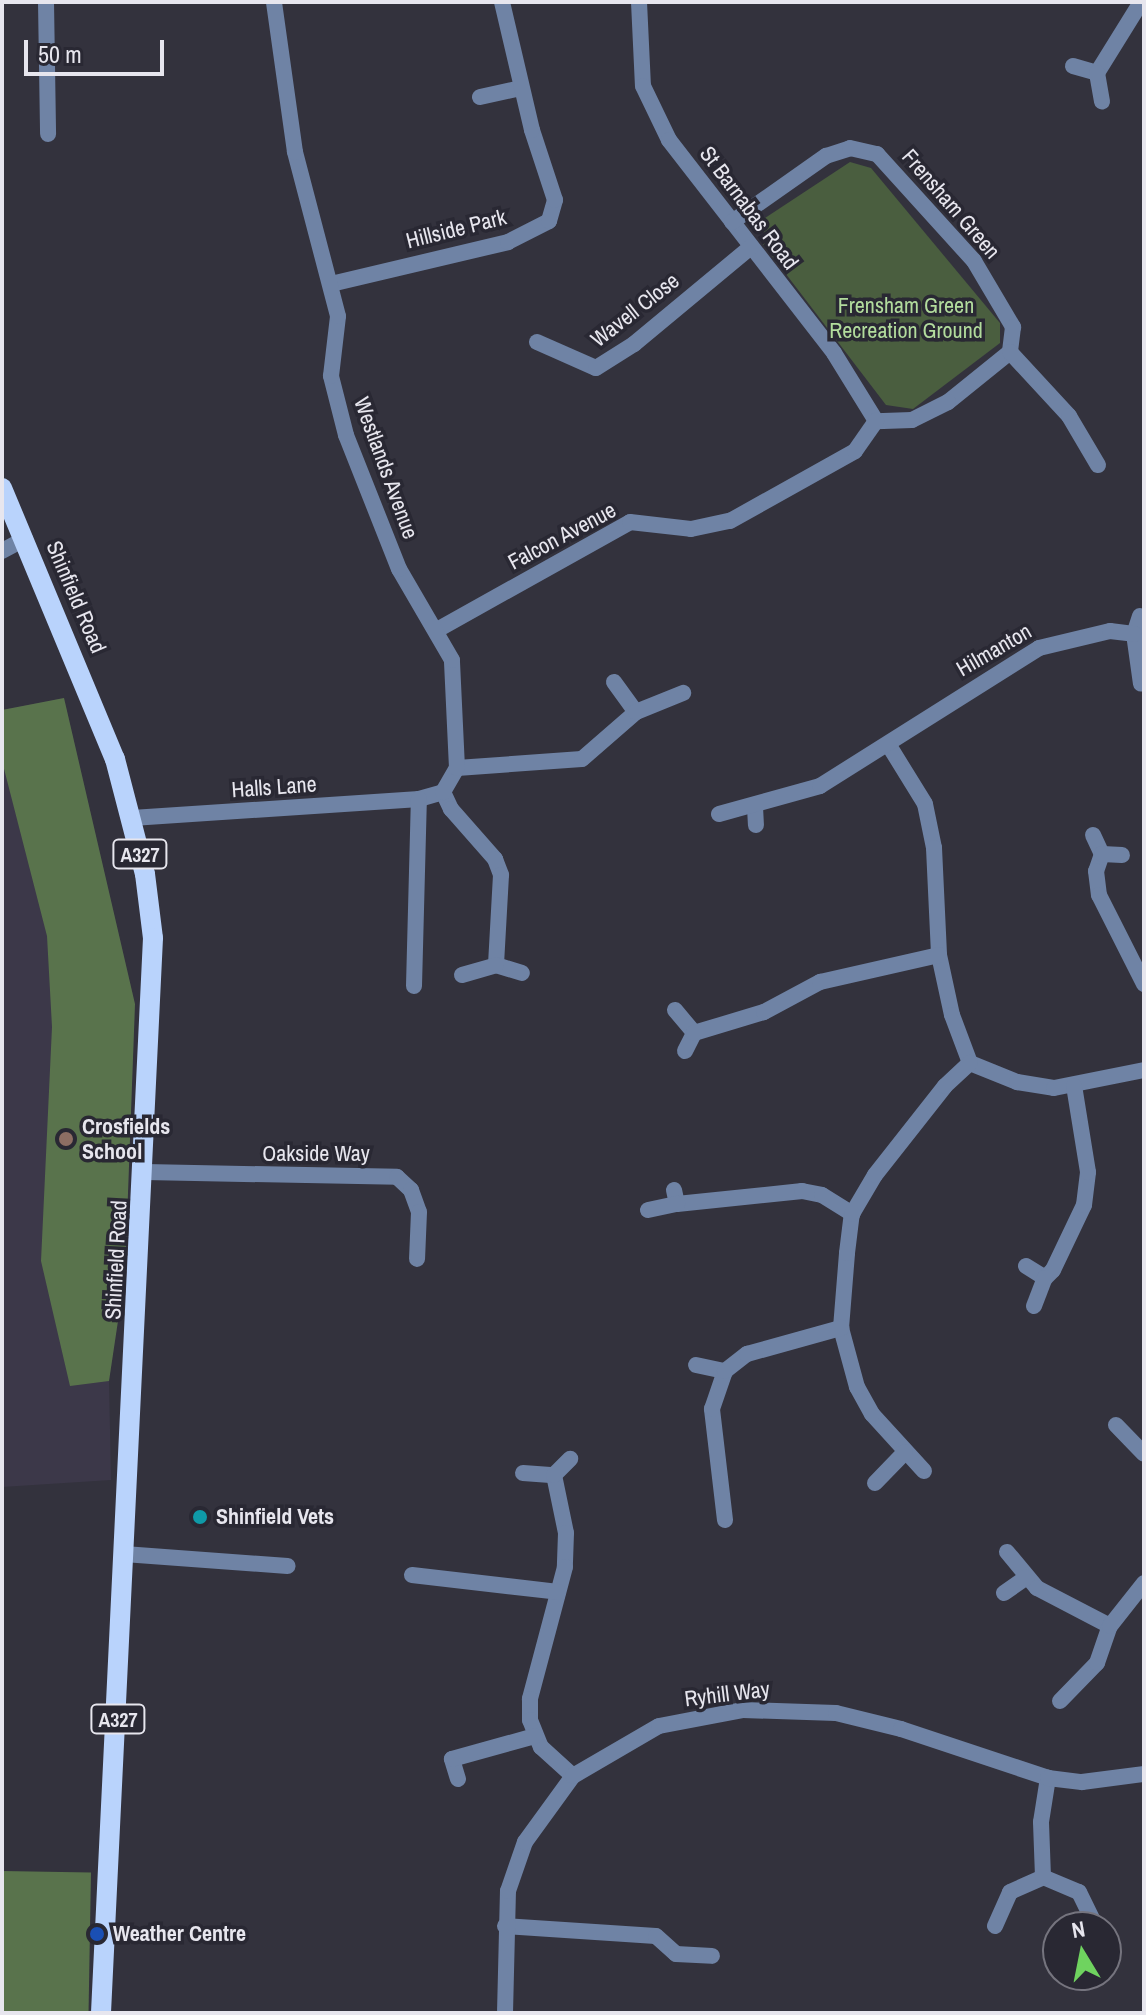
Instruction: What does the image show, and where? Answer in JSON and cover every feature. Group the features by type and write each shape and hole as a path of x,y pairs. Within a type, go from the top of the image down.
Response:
{"main road":[{"name":"Shinfield Road","path":"2,488 97,708 132,818 154,956 101,2013"}],"street":[{"path":"46,2 48,134"},
{"name":"Westlands Avenue","path":"274,2 295,152 338,316 331,376 346,435 399,569 437,630 455,680 457,768"},
{"name":"Hillside Park","path":"331,284 508,242 549,221 555,200 521,88 502,2"},
{"name":"St Barnabas Road","path":"639,2 643,86 669,140 834,353 876,421"},
{"path":"1102,102 1097,73 1141,2"},
{"path":"1073,66 1097,73"},
{"path":"480,97 521,88"},
{"name":"Frensham Green","path":"732,222 826,156 850,148 877,154 952,233 993,288 1013,327 1010,352"},
{"name":"Wavell Close","path":"537,342 596,368 634,344 751,247"},
{"path":"876,421 912,420 948,402 1010,352 1069,416 1098,465"},
{"name":"Falcon Avenue","path":"437,630 630,522 691,529 730,521 855,451 876,421"},
{"path":"2,551 25,539"},
{"path":"1140,616 1134,634 1141,684"},
{"name":"Hilmanton","path":"719,814 755,807 820,786 1039,648 1110,631 1134,634"},
{"path":"614,682 636,712"},
{"path":"496,965 501,875 495,859 451,809 443,792 457,768 582,759 636,712 683,693"},
{"path":"888,744 925,804 934,848 939,955 952,1015 970,1063 1017,1082 1074,1086 1144,1070"},
{"name":"Halls Lane","path":"132,818 419,799 443,792"},
{"path":"414,986 419,799"},
{"path":"755,807 756,825"},
{"path":"1093,835 1102,854 1096,871 1099,895 1144,984"},
{"path":"1102,854 1122,855"},
{"path":"685,1051 694,1033 764,1012 841,975 939,955"},
{"path":"462,975 496,965 522,973"},
{"path":"675,1010 694,1033"},
{"path":"924,1471 905,1452 857,1387 841,1328 852,1214 912,1126 970,1063"},
{"path":"1034,1306 1045,1278 1084,1205 1088,1172 1074,1086"},
{"name":"Oakside Way","path":"145,1172 397,1177 411,1190 419,1212 417,1259"},
{"path":"648,1210 675,1197 802,1191 822,1195 852,1214"},
{"path":"1026,1266 1045,1278"},
{"path":"725,1520 712,1409 725,1371 747,1354 841,1328"},
{"path":"696,1365 725,1371"},
{"path":"1116,1425 1144,1454"},
{"path":"875,1483 905,1452"},
{"path":"523,1473 554,1475 570,1459"},
{"path":"554,1475 566,1533 558,1592 530,1699 535,1736 573,1776"},
{"path":"1007,1552 1027,1577 1068,1608 1110,1626"},
{"path":"124,1554 288,1566"},
{"path":"412,1575 558,1592"},
{"path":"1004,1593 1027,1577"},
{"path":"1060,1701 1097,1663 1110,1626 1144,1583"},
{"name":"Ryhill Way","path":"505,2013 508,1891 525,1842 573,1776 659,1726 743,1710 790,1709 901,1729 1048,1778 1082,1782 1144,1774"},
{"path":"458,1779 452,1759 535,1736"},
{"path":"1043,1877 1041,1822 1048,1778"},
{"path":"995,1926 1010,1892 1043,1877 1079,1892 1088,1911"},
{"path":"505,1926 656,1936 676,1954 712,1956"}],"shaded area":[{"name":"Crosfields School","path":"64,698 135,1004 125,1274 109,1381 111,1480 2,1487 2,710"}],"green space":[{"name":"Frensham Green Recreation Ground","path":"850,162 871,168 1000,323 1000,343 913,409 886,405 763,244 765,218"},
{"path":"64,698 135,1004 125,1274 109,1381 70,1386 41,1261 52,1027 47,936 2,761 2,710"},
{"path":"2,1871 91,1873 89,2013 2,2013"}],"place":[{"name":"Crosfields School","path":"66,1139"},
{"name":"Shinfield Vets","path":"200,1517"},
{"name":"Weather Centre","path":"97,1934"}]}
